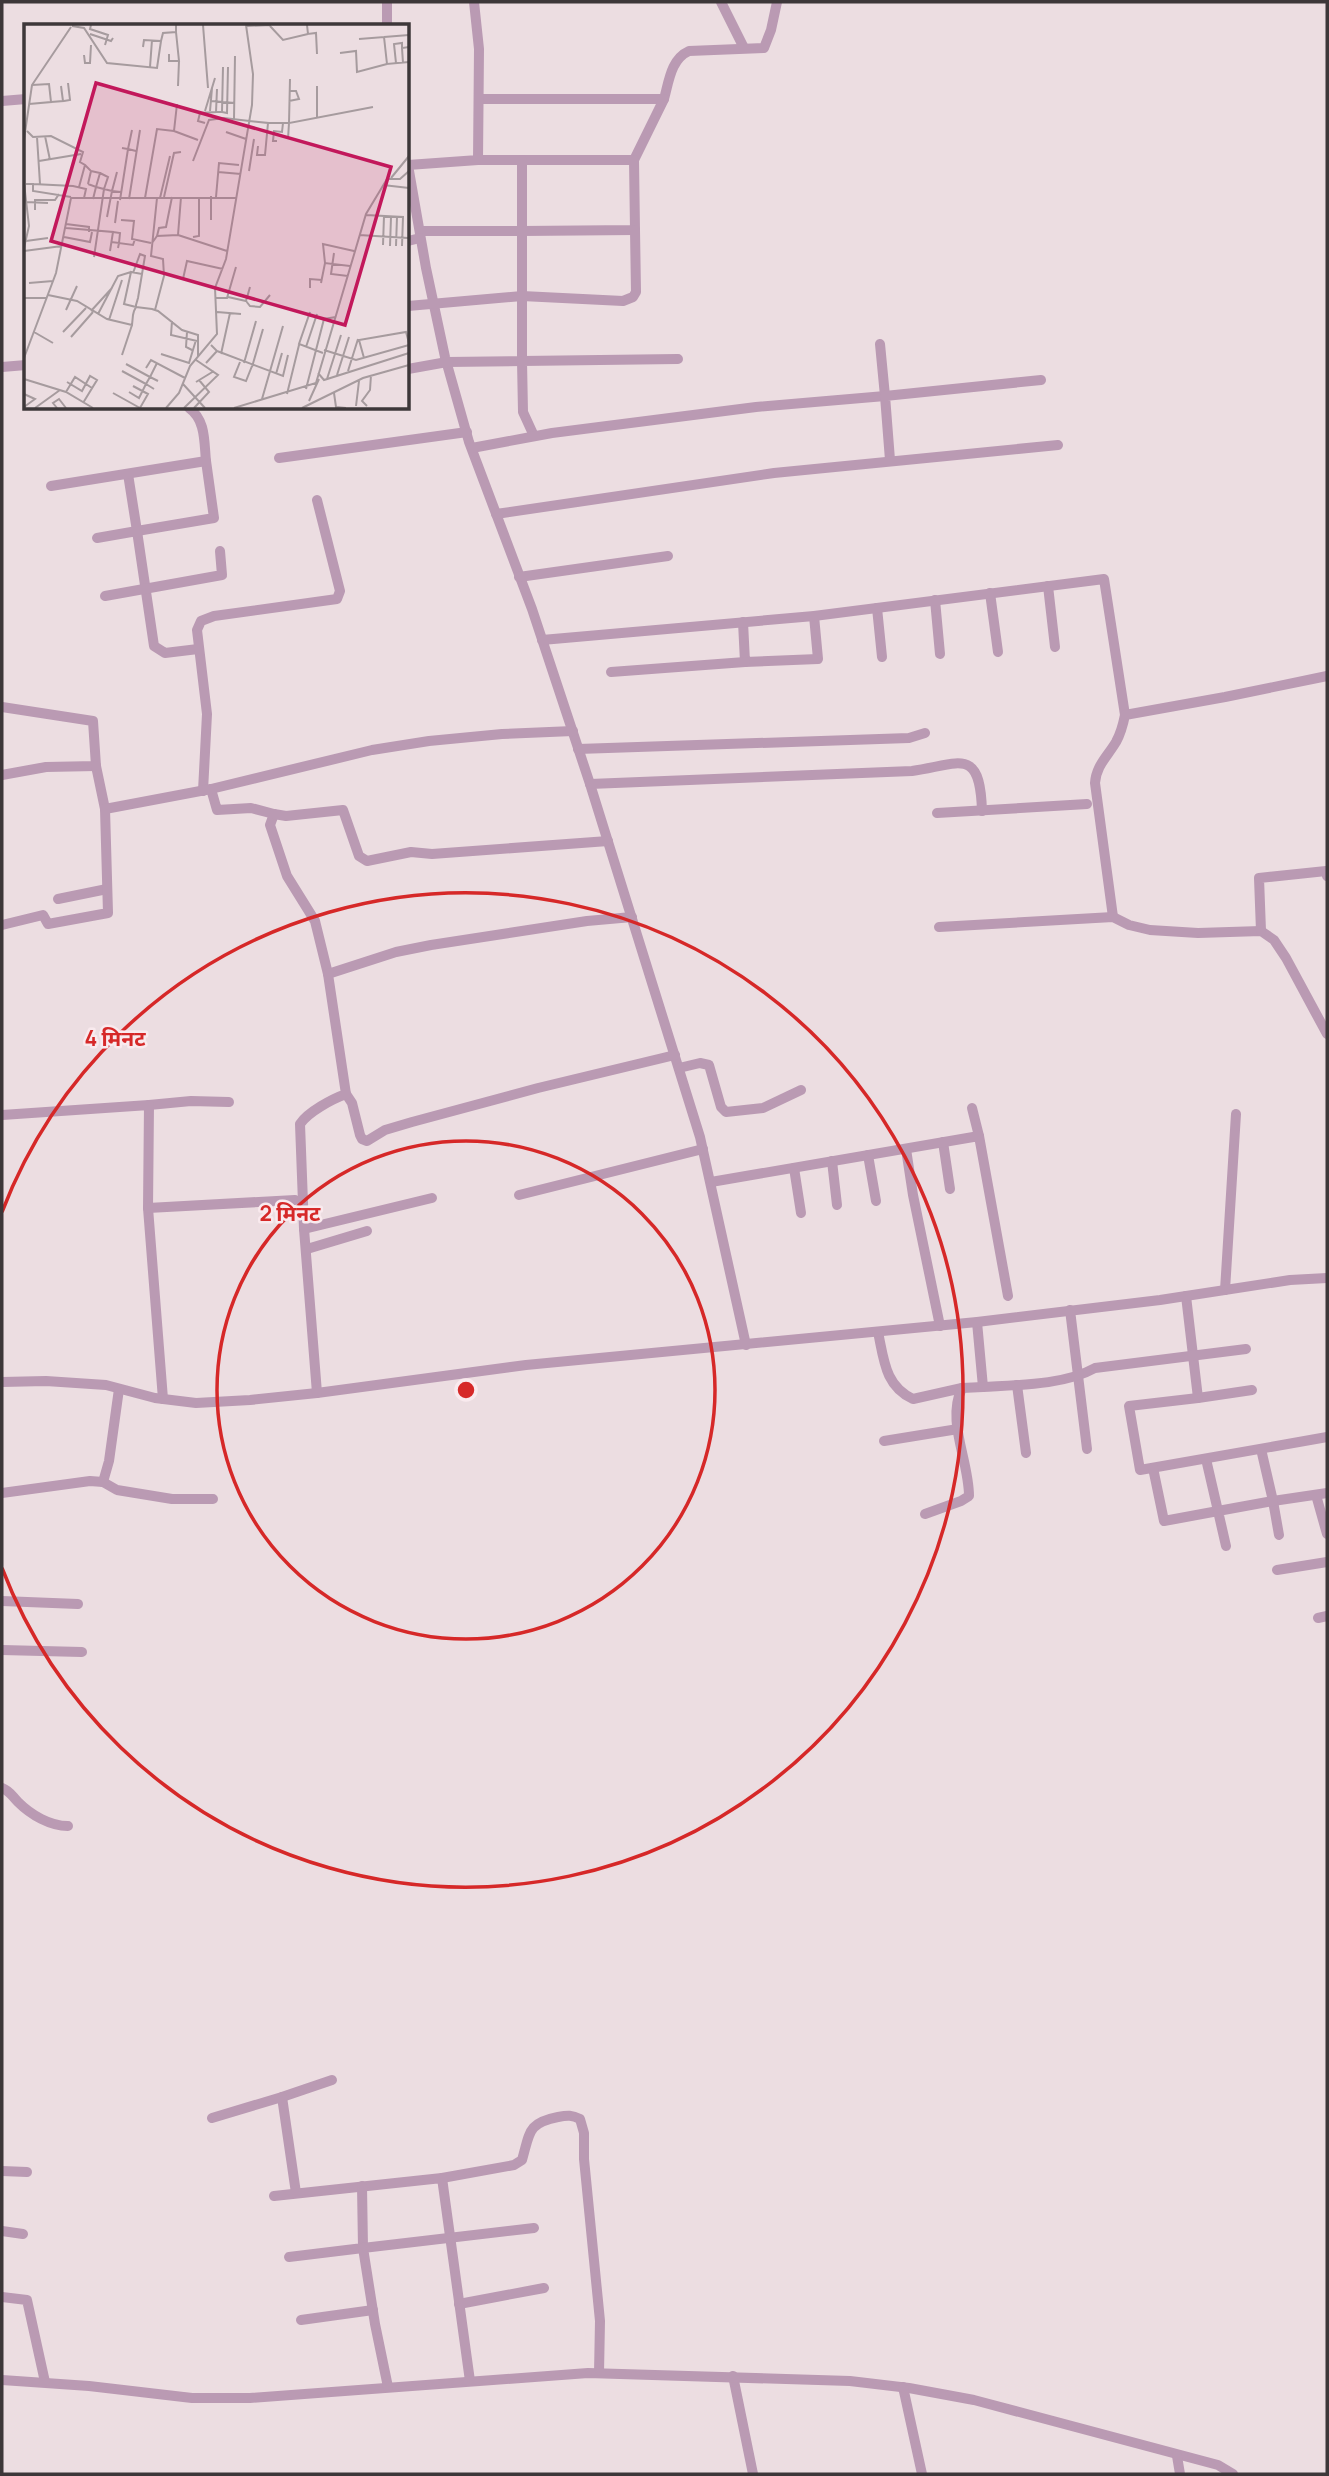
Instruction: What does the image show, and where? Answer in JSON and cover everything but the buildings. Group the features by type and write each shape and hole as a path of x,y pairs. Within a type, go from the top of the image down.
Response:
{"street":[{"path":"387,2 387,24"},
{"path":"474,2 479,49 478,160"},
{"path":"721,2 744,48"},
{"path":"410,306 522,296 629,300 636,292 634,160 664,99 674,63 679,55 689,51 764,48 777,2"},
{"path":"2,101 24,99"},
{"path":"479,99 664,99"},
{"path":"410,165 478,160 634,160"},
{"path":"522,160 523,412 534,436"},
{"path":"410,185 433,302 471,448 573,731 679,1068 711,1182 746,1345"},
{"path":"410,240 420,235 635,230"},
{"path":"880,344 890,460"},
{"path":"410,369 447,362 678,359"},
{"path":"2,367 24,365"},
{"path":"471,448 534,436 756,407 1041,380"},
{"path":"97,538 214,518 202,426 199,416 192,410"},
{"path":"279,458 467,432"},
{"path":"496,514 747,477 890,460 1058,445"},
{"path":"51,486 206,461"},
{"path":"128,474 154,646 165,653 198,649"},
{"path":"317,500 340,596 332,601 208,618 201,621 197,630 206,714 207,790 217,810 251,808 286,816 343,810 359,856 367,861 411,852 432,854 608,841"},
{"path":"105,596 222,575 220,551"},
{"path":"519,577 668,556"},
{"path":"542,640 814,616 1104,579 1125,715 1115,744 1096,770 1094,783 1113,917"},
{"path":"1048,586 1055,647"},
{"path":"990,593 998,652"},
{"path":"935,600 940,654"},
{"path":"877,608 883,657"},
{"path":"611,672 818,659 814,616"},
{"path":"743,621 745,662"},
{"path":"1125,715 1327,676"},
{"path":"2,707 93,721 96,766 105,809 108,913 48,924 43,915 2,925"},
{"path":"105,809 207,790 372,750 502,734 573,731"},
{"path":"579,749 909,738 925,733"},
{"path":"590,784 912,771 958,762 973,768 978,776 982,811"},
{"path":"2,775 46,767 96,766"},
{"path":"937,813 1087,804"},
{"path":"274,814 270,825 287,876 315,921 328,974 346,1094 352,1103 362,1139 367,1141 384,1130 538,1088 675,1055"},
{"path":"1261,931 1259,878 1326,871 1327,877"},
{"path":"58,899 107,889"},
{"path":"328,974 396,952 431,945 587,921 632,917"},
{"path":"939,927 1113,917 1129,925 1150,930 1198,933 1261,931 1274,940 1286,958 1327,1034"},
{"path":"679,1068 700,1063 709,1065 721,1107 726,1112 763,1108 801,1090"},
{"path":"317,1393 304,1229 300,1124 323,1105 346,1094"},
{"path":"2,1115 191,1101 229,1102"},
{"path":"149,1105 148,1208 163,1399"},
{"path":"972,1108 1007,1296"},
{"path":"1224,1290 1236,1114"},
{"path":"711,1182 978,1136"},
{"path":"943,1142 950,1189"},
{"path":"519,1195 703,1149"},
{"path":"906,1149 940,1326"},
{"path":"868,1155 876,1201"},
{"path":"832,1161 837,1205"},
{"path":"794,1168 801,1213"},
{"path":"304,1229 432,1198"},
{"path":"148,1208 295,1200"},
{"path":"307,1249 367,1231"},
{"path":"2,1382 46,1381 106,1385 163,1399 196,1403 317,1393 504,1368 940,1326 1186,1296 1290,1280 1327,1278"},
{"path":"1186,1296 1198,1398"},
{"path":"1070,1310 1087,1449"},
{"path":"976,1322 983,1387"},
{"path":"878,1332 888,1378 903,1395 913,1399 962,1388 1017,1385 1080,1376 1095,1368 1246,1349"},
{"path":"1017,1385 1026,1453"},
{"path":"925,1514 970,1496 958,1429 956,1401 962,1388"},
{"path":"103,1482 109,1461 119,1389"},
{"path":"1252,1390 1129,1406 1140,1470 1327,1437"},
{"path":"884,1441 958,1429"},
{"path":"1261,1449 1279,1535"},
{"path":"1206,1459 1226,1546"},
{"path":"1153,1468 1164,1521 1322,1494 1327,1534"},
{"path":"2,1493 90,1481 103,1482 117,1490 172,1499 213,1499"},
{"path":"1278,1570 1327,1562"},
{"path":"2,1601 78,1604"},
{"path":"2,1650 82,1652"},
{"path":"2,1788 41,1819 55,1826 68,1826"},
{"path":"212,2119 332,2080"},
{"path":"282,2096 296,2193"},
{"path":"274,2196 442,2178 514,2165 522,2160 529,2131 534,2124 571,2115 580,2119 584,2133 584,2160 600,2321 599,2373"},
{"path":"2,2171 27,2172"},
{"path":"442,2178 470,2381"},
{"path":"362,2186 363,2248 388,2387"},
{"path":"289,2257 534,2228"},
{"path":"2,2231 23,2234"},
{"path":"459,2304 544,2288"},
{"path":"2,2297 27,2300 45,2382"},
{"path":"301,2320 373,2310"},
{"path":"2,2380 192,2398 250,2398 599,2373 850,2381 974,2400 1218,2466 1233,2474"},
{"path":"733,2376 753,2474"},
{"path":"903,2388 922,2474"},
{"path":"1177,2456 1180,2474"}]}
